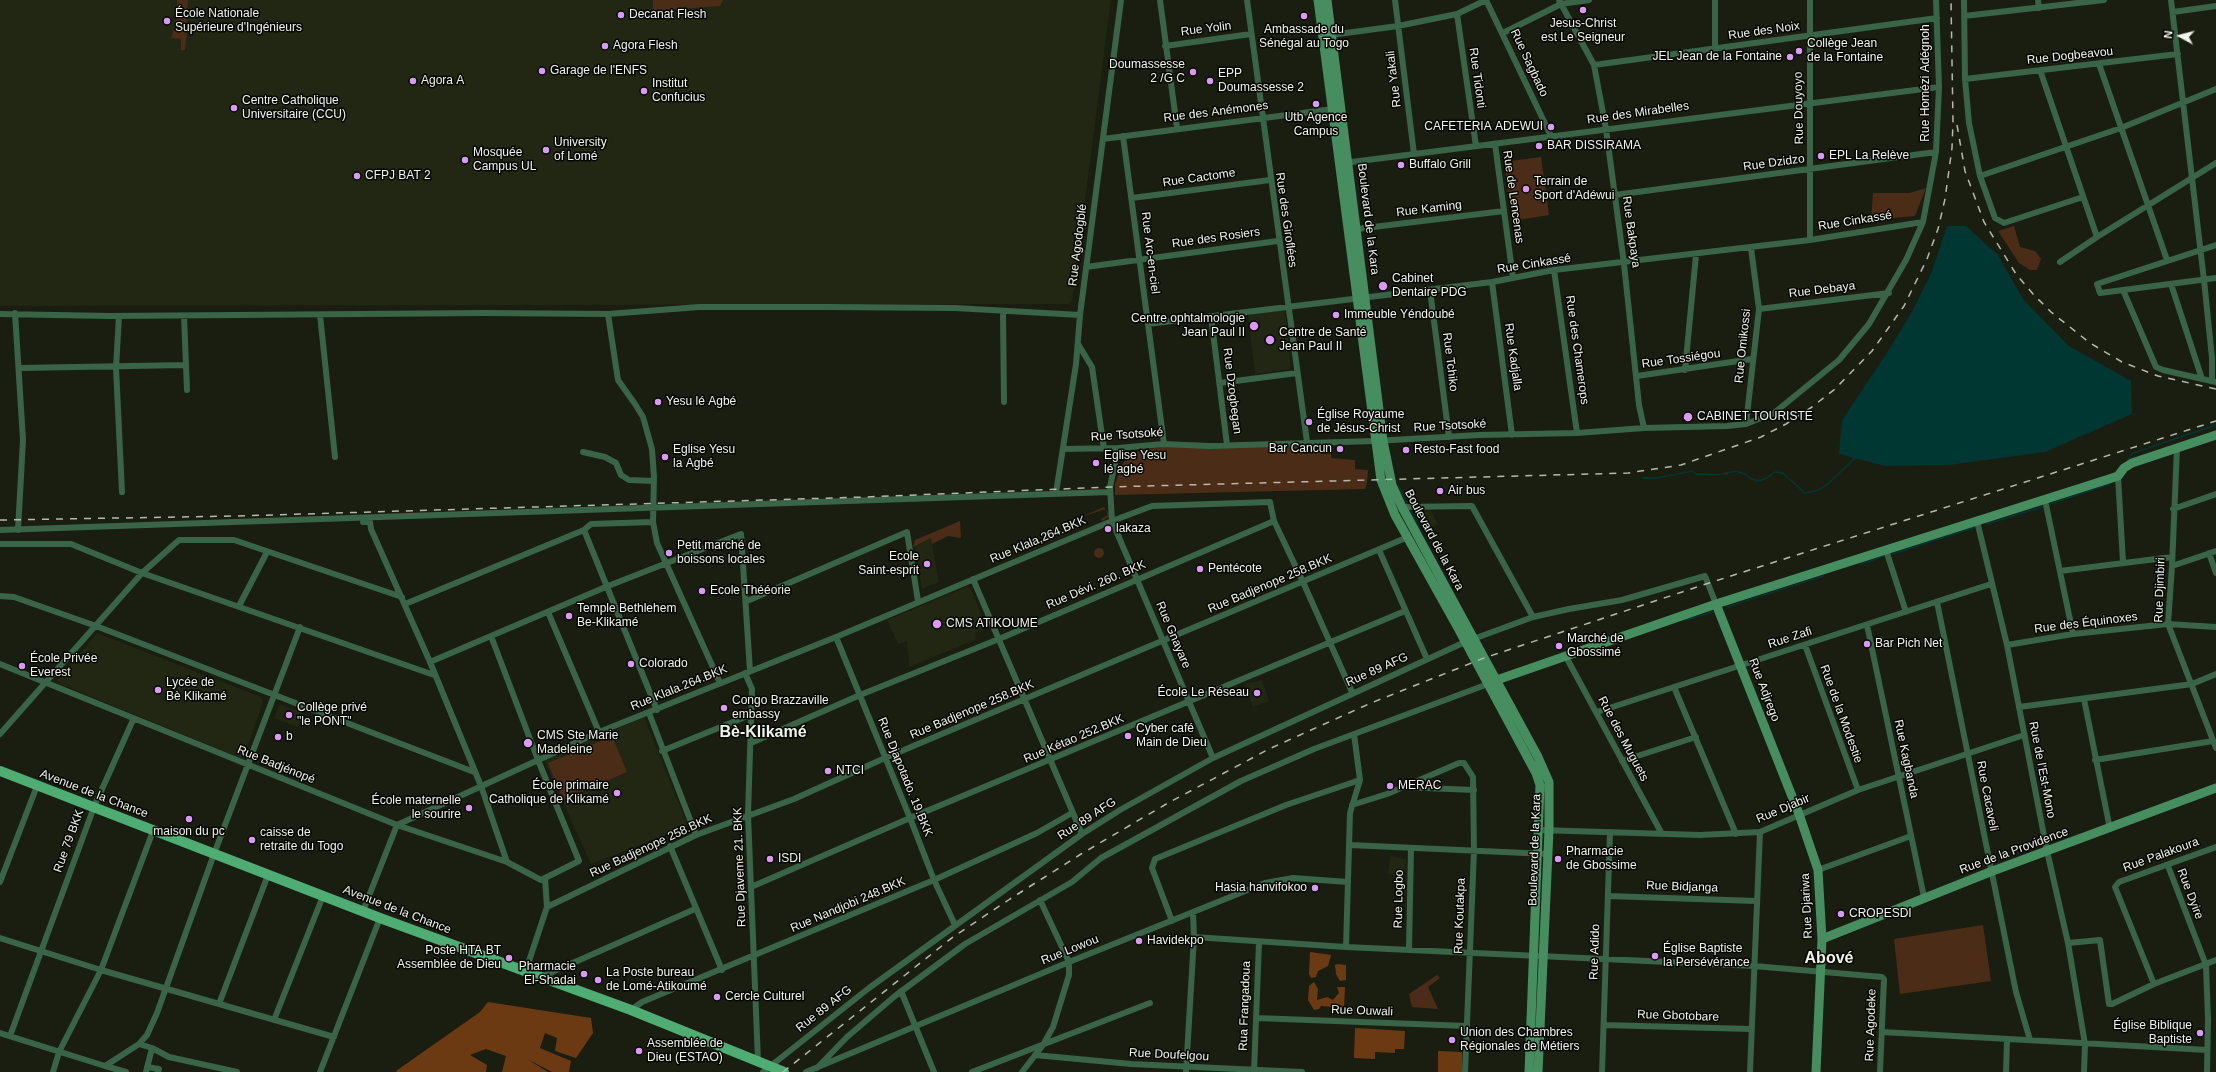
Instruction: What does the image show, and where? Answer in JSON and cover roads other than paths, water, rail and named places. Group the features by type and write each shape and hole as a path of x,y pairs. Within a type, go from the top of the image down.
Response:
{"main road":[{"name":"Boulevard de la Kara","path":"1318,0 1333,110 1357,229 1358,298"},
{"name":"Boulevard de la Kara","path":"1327,0 1358,298 1379,441 1389,489 1406,538 1547,776 1550,788 1549,830 1543,854 1534,956 1529,1072"},
{"path":"1492,681 1716,604 2118,476 2124,468 2132,462 2216,435"},
{"name":"Boulevard de la Kara","path":"1389,489 1402,508 1466,641"},
{"name":"Rue Adjrego","path":"1716,604 1800,814"},
{"name":"Boulevard de la Kara","path":"1492,681 1538,779 1541,795 1539,830 1543,854 1543,956 1538,1072"},
{"name":"Avenue de la Chance","path":"0,771 525,973 631,1010 758,1061 766,1069 784,1072"},
{"name":"Rue de la Providence","path":"1822,939 1924,897 2216,788"},
{"name":"Rue Djariwa","path":"1800,814 1818,870 1822,939 1816,1072"}],"street":[{"name":"Rue Agodogblé","path":"1056,493 1078,344 1080,315 1121,0"},
{"path":"1160,0 1177,128"},
{"name":"Rue des Giroflées","path":"1246,0 1278,241 1307,442"},
{"name":"Rue Yakali","path":"1395,0 1414,154"},
{"path":"1331,35 1398,26 1457,14 1486,0"},
{"name":"Rue Sagbado","path":"1486,0 1551,136"},
{"path":"1503,33 1560,2 1590,0"},
{"path":"1715,0 1715,49"},
{"name":"Rue Douyoyo","path":"1810,0 1810,240"},
{"name":"Rue Homézi Adégnoh","path":"1805,389 1839,360 1869,324 1889,293 1924,222 1936,152 1939,87 1936,0"},
{"path":"1964,0 1964,79 1972,147 1980,176 1995,218 2004,223 2083,197"},
{"path":"2038,0 2039,8"},
{"path":"1964,16 2104,0"},
{"path":"2123,290 2156,367 2214,382 2214,357 2191,179 2171,0"},
{"name":"Rue Bakpaya","path":"1560,2 1594,65 1606,129 1624,264 1639,405 1644,428"},
{"path":"2173,12 2216,6"},
{"name":"Rue Tidonti","path":"1457,14 1476,146"},
{"name":"Rue des Noix","path":"1594,65 1937,18"},
{"name":"Rue Yolin","path":"1165,46 1250,34"},
{"name":"Rue Dogbeavou","path":"1964,79 2178,54"},
{"path":"2099,64 2167,260"},
{"path":"2040,70 2097,236"},
{"name":"Rue des Mirabelles","path":"1344,163 1810,102 1939,87"},
{"path":"1980,176 2120,128 2216,88"},
{"name":"Rue des Anémones","path":"1103,139 1261,117 1333,110"},
{"name":"Rue Arc-en-ciel","path":"1123,136 1164,444"},
{"name":"Rue de Lencenas","path":"1495,144 1513,278"},
{"name":"Rue Dzidzo","path":"1615,195 1936,152"},
{"path":"2060,262 2097,236 2216,163"},
{"name":"Rue Cactome","path":"1132,198 1270,180"},
{"name":"Rue Kaming","path":"1357,229 1504,211"},
{"name":"Rue Cinkassé","path":"1148,324 1492,282 1554,270 1624,264 1751,248 1924,222"},
{"name":"Rue des Rosiers","path":"1086,268 1278,241"},
{"path":"2216,245 2097,284 2100,293 2216,278"},
{"name":"Rue Omikossi","path":"1746,424 1752,359 1759,309 1751,248"},
{"path":"1685,370 1696,255"},
{"name":"Rue des Chamerops","path":"1554,270 1577,433"},
{"name":"Rue Kadjalla","path":"1492,282 1512,435"},
{"path":"2171,284 2202,379"},
{"name":"Rue Tchiko","path":"1430,290 1449,437"},
{"name":"Rue Debaya","path":"1759,309 1889,293"},
{"path":"0,314 184,316 320,314 608,314 707,307 955,308 1003,312 1080,315"},
{"path":"1003,312 1004,402"},
{"path":"16,313 23,440 18,530"},
{"path":"320,314 335,457"},
{"path":"608,314 618,380 643,418 652,449 654,480 653,522 657,543 720,684"},
{"path":"119,316 116,368 122,492"},
{"path":"184,316 187,390"},
{"name":"Rue Dzogbegan","path":"1211,316 1227,445"},
{"path":"1078,344 1092,367 1104,449"},
{"name":"Rue Tossiégou","path":"1637,376 1752,359"},
{"path":"20,368 116,368 186,365"},
{"path":"1220,383 1297,373"},
{"name":"Rue Tsotsoké","path":"1063,449 1104,449 1164,444 1227,445 1379,441 1577,433 1644,428 1727,426 1746,424 1774,413 1805,389"},
{"name":"Rue Gnayare","path":"1118,448 1110,498 1112,521 1214,758"},
{"name":"Rue Djimbiri","path":"2177,448 2168,624 2216,748"},
{"path":"583,452 604,457 616,463 621,474 629,480 654,480"},
{"path":"2118,476 2123,562"},
{"path":"0,530 339,520 653,507 1014,496 1056,493 1110,498"},
{"path":"2173,509 2216,494"},
{"path":"2045,500 2072,634"},
{"name":"Rue Klala,264.BKK","path":"973,579 1112,521 1159,505 1270,502 1274,521"},
{"path":"1402,508 1472,506 1533,618"},
{"path":"339,520 370,522 371,529 430,662 434,675 481,786 507,862"},
{"path":"1274,521 1304,582 1352,692"},
{"name":"Rue Dévi. 260. BKK","path":"751,743 860,695 999,639 1274,521"},
{"name":"Rue de l'Est-Mono","path":"1977,521 1991,584 2007,645 2047,851 2068,943 2085,1044 2084,1072"},
{"path":"405,604 584,530 592,524 653,522"},
{"path":"584,530 657,710"},
{"path":"747,601 907,532 918,601"},
{"name":"Rue Djaveme 21. BKK","path":"666,563 741,534 747,601 747,672 752,689 748,815 755,956 758,1061"},
{"name":"Rue Badjenope 258.BKK","path":"547,907 670,846 748,815 794,799 885,758 1406,538"},
{"path":"0,734 142,573 178,540 234,540 402,597"},
{"path":"0,544 68,543 142,573 434,675"},
{"path":"1378,550 1427,660"},
{"path":"1886,550 1906,612"},
{"path":"2172,566 2216,551"},
{"path":"239,606 267,552"},
{"path":"2209,553 2216,573"},
{"path":"2060,571 2123,562 2172,558"},
{"path":"430,662 608,586 666,563"},
{"name":"Rue 89 AFG","path":"766,1069 869,988 1082,834 1120,810 1214,758 1352,692 1427,660 1466,641 1533,618 1569,609 1622,600 1705,576"},
{"name":"Rue Adjrego","path":"1705,576 1716,604"},
{"path":"973,579 1049,762 1082,834"},
{"name":"Rue Klala.264.BKK","path":"397,825 599,732 836,637 973,579"},
{"name":"Rue Zafi","path":"1596,712 1991,584"},
{"path":"0,596 14,597 96,626 474,772"},
{"name":"Rue Cacaveli","path":"1937,602 1968,753 1990,872 2016,992 2030,1040"},
{"name":"Rue Kétao 252.BKK","path":"751,887 910,818 1049,762 1189,701 1383,621 1405,610"},
{"path":"548,612 599,732"},
{"name":"Rue des Équinoxes","path":"2007,645 2072,634 2168,624 2216,627"},
{"name":"Rue Kagbanda","path":"1866,625 1924,897"},
{"path":"106,1066 139,1044 147,1035 166,989 214,854 300,627"},
{"path":"491,636 538,760 579,861 545,878 547,907 525,973"},
{"name":"Rue Djapotado. 19.BKK","path":"836,637 934,880 955,925"},
{"name":"Rue de la Modestie","path":"1804,645 1858,790"},
{"name":"Rue des Muguets","path":"1565,655 1662,834"},
{"name":"Rue Badjénopé","path":"0,664 133,720 397,825 507,862 541,880 545,878"},
{"path":"2019,707 2192,684 2216,674"},
{"path":"816,1068 847,1037 901,991 965,944 1072,882 1101,858 1227,788 1354,734 1492,681"},
{"path":"1674,686 1736,834"},
{"path":"2084,699 2095,760 2110,828"},
{"path":"649,713 662,751 696,835"},
{"path":"662,751 750,715"},
{"name":"Rue 79 BKK","path":"10,1036 94,807 133,720"},
{"path":"1346,947 1352,805 1360,780 1354,734"},
{"name":"Rue Djabir","path":"1539,830 1662,834 1736,834 1760,832 1858,790 2024,735"},
{"path":"1622,761 1696,738"},
{"path":"2095,760 2213,741"},
{"name":"Rue Koutakpa","path":"1400,787 1453,764 1464,763 1473,777 1474,851 1466,1072"},
{"path":"1172,921 1152,868 1155,859 1286,805 1360,780"},
{"path":"0,882 37,786"},
{"path":"1352,805 1400,787 1474,790"},
{"name":"Rue Nandjobi 248.BKK","path":"631,1010 642,1002 722,970 934,880 1037,833 1072,813"},
{"path":"363,911 397,825"},
{"path":"53,1072 59,1052 101,970 153,831"},
{"name":"Rue Adido","path":"1602,1072 1610,832"},
{"path":"1750,1072 1760,832"},
{"path":"1818,870 1911,836"},
{"path":"1350,845 1543,854"},
{"path":"670,846 695,909 722,970"},
{"name":"Rue Palakoura","path":"2154,984 2115,887 2119,882 2168,866 2216,847"},
{"name":"Rue Logbo","path":"1409,950 1411,848"},
{"name":"Rue Dyire","path":"2168,866 2206,965 2208,1018 2207,1072"},
{"path":"219,1004 268,875"},
{"name":"Rue Lowou","path":"806,1072 1069,962 1279,879 1293,878 1348,882"},
{"path":"274,1020 323,896"},
{"name":"Rue Bidjanga","path":"1608,896 1756,901"},
{"path":"1022,1072 1043,1045 1053,1027 1067,989 1069,975 1069,962 1040,900"},
{"path":"540,978 695,909"},
{"path":"1186,1069 1194,937 1193,913"},
{"path":"320,1072 380,918"},
{"path":"1194,937 1346,947 1754,966 1820,972"},
{"path":"0,938 101,970 334,1037"},
{"path":"2068,943 2100,940 2109,1004 2113,1004 2154,984 2216,960"},
{"name":"Rua Frangadoua","path":"1254,1071 1259,942"},
{"name":"Rue Agodeke","path":"1820,972 1882,977 1884,979 1880,1072"},
{"path":"901,991 917,1026 934,1072"},
{"path":"972,1072 1150,1003"},
{"name":"Rue Ouwali","path":"1256,1018 1467,1026"},
{"path":"2208,1018 2216,1019"},
{"name":"Rue Gbotobare","path":"1604,1025 1751,1029"},
{"path":"1882,1032 2207,1050"},
{"path":"0,1033 126,1072"},
{"path":"2006,1072 2007,1039"},
{"path":"139,1044 152,1048 169,1057 237,1072"},
{"path":"152,1048 147,1069 159,1070 158,1072"},
{"name":"Rue Doufelgou","path":"1036,1055 1186,1069 1302,1072"}],"water":[{"path":"1947,226 1966,226 1998,255 2023,299 2069,346 2131,381 2132,414 2045,452 1949,465 1885,466 1839,454 1842,420 1887,353 1913,310 1932,271"}],"waterway":[{"path":"2128,459 2133,453 2216,425"},
{"path":"1642,478 1657,478 1692,471 1696,474 1719,475 1736,471 1758,481 1767,478 1775,472 1783,473 1805,493 1816,491 1828,484 1855,458"},
{"path":"2050,504 2110,484"},
{"path":"1399,486 1408,506"},
{"path":"1987,524 2045,506"},
{"path":"1410,509 1420,531"},
{"path":"1893,554 1976,527"},
{"path":"1861,564 1884,556"},
{"path":"1727,607 1823,576"},
{"path":"1686,620 1713,612"}],"railway":[{"path":"0,520 238,516 865,497 1110,487 1628,473 1681,465 1761,437 1786,424 1812,407 1835,389 1872,351 1904,306 1927,259 1938,229 1945,199 1952,148 1953,122 1951,0"},
{"path":"1957,125 1965,171 1984,222 2016,274 2033,294 2051,312 2090,343 2122,362 2158,376 2216,389"},
{"path":"783,1072 953,937 1010,899 1081,854 1168,803 1269,749 1371,703 1484,658 1709,583 2216,421"}],"place":[{"name":"Jesus-Christ est Le Seigneur","path":"1583,10"},
{"name":"Decanat Flesh","path":"621,15"},
{"name":"Ambassade du Sénégal au Togo","path":"1304,16"},
{"name":"École Nationale Supérieure d'Ingénieurs","path":"167,21"},
{"name":"Agora Flesh","path":"605,46"},
{"name":"Collège Jean de la Fontaine","path":"1799,51"},
{"name":"JEL Jean de la Fontaine","path":"1790,57"},
{"name":"Garage de l'ENFS","path":"542,71"},
{"name":"Doumassesse 2 /G C","path":"1193,72"},
{"name":"Agora A","path":"413,81"},
{"name":"EPP Doumassesse 2","path":"1210,81"},
{"name":"Institut Confucius","path":"644,91"},
{"name":"Utb Agence Campus","path":"1316,104"},
{"name":"Centre Catholique Universitaire (CCU)","path":"234,108"},
{"name":"CAFETERIA ADEWUI","path":"1551,127"},
{"name":"BAR DISSIRAMA","path":"1539,146"},
{"name":"University of Lomé","path":"546,150"},
{"name":"EPL La Relève","path":"1821,156"},
{"name":"Mosquée Campus UL","path":"465,160"},
{"name":"Buffalo Grill","path":"1401,165"},
{"name":"CFPJ BAT 2","path":"357,176"},
{"name":"Terrain de Sport d'Adéwui","path":"1526,189"},
{"name":"Cabinet Dentaire PDG","path":"1383,286"},
{"name":"Immeuble Yéndoubé","path":"1336,315"},
{"name":"Centre ophtalmologie Jean Paul II","path":"1254,326"},
{"name":"Centre de Santé Jean Paul II","path":"1270,340"},
{"name":"Yesu lé Agbé","path":"658,402"},
{"name":"CABINET TOURISTE","path":"1688,417"},
{"name":"Église Royaume de Jésus-Christ","path":"1309,422"},
{"name":"Bar Cancun","path":"1340,449"},
{"name":"Resto-Fast food","path":"1406,450"},
{"name":"Eglise Yesu la Agbé","path":"665,457"},
{"name":"Eglise Yesu lé agbé","path":"1096,463"},
{"name":"Air bus","path":"1440,491"},
{"name":"lakaza","path":"1108,529"},
{"name":"Petit marché de boissons locales","path":"669,553"},
{"name":"Ecole Saint-esprit","path":"927,564"},
{"name":"Pentécote","path":"1200,569"},
{"name":"Ecole Thééorie","path":"702,591"},
{"name":"Temple Bethlehem Be-Klikamé","path":"569,616"},
{"name":"CMS ATIKOUME","path":"937,624"},
{"name":"Bar Pich Net","path":"1867,644"},
{"name":"Marché de Gbossimé","path":"1559,646"},
{"name":"Colorado","path":"631,664"},
{"name":"École Privée Everest","path":"22,666"},
{"name":"Lycée de Bè Klikamé","path":"158,690"},
{"name":"École Le Réseau","path":"1257,693"},
{"name":"Congo Brazzaville embassy","path":"724,708"},
{"name":"Collège privé \"le PONT\"","path":"289,715"},
{"name":"Cyber café Main de Dieu","path":"1128,736"},
{"name":"b","path":"278,737"},
{"name":"CMS Ste Marie Madeleine","path":"528,743"},
{"name":"NTCI","path":"828,771"},
{"name":"MERAC","path":"1390,786"},
{"name":"École primaire Catholique de Klikamé","path":"617,793"},
{"name":"École maternelle le sourire","path":"469,808"},
{"name":"maison du pc","path":"189,819"},
{"name":"caisse de retraite du Togo","path":"252,840"},
{"name":"ISDI","path":"770,859"},
{"name":"Pharmacie de Gbossime","path":"1558,859"},
{"name":"Hasia hanvifokoo","path":"1315,888"},
{"name":"CROPESDI","path":"1841,914"},
{"name":"Havidekpo","path":"1139,941"},
{"name":"Église Baptiste la Persévérance","path":"1655,956"},
{"name":"Poste HTA BT Assemblée de Dieu","path":"509,958"},
{"name":"Pharmacie El-Shadai","path":"584,974"},
{"name":"La Poste bureau de Lomé-Atikoumé","path":"598,980"},
{"name":"Cercle Culturel","path":"717,997"},
{"name":"Église Biblique Baptiste","path":"2200,1033"},
{"name":"Union des Chambres Régionales de Métiers","path":"1452,1040"},
{"name":"Assemblée de Dieu (ESTAO)","path":"639,1051"}],"district":[{"name":"Bè-Klikamé","path":"763,733"},
{"name":"Abové","path":"1829,959"}]}
